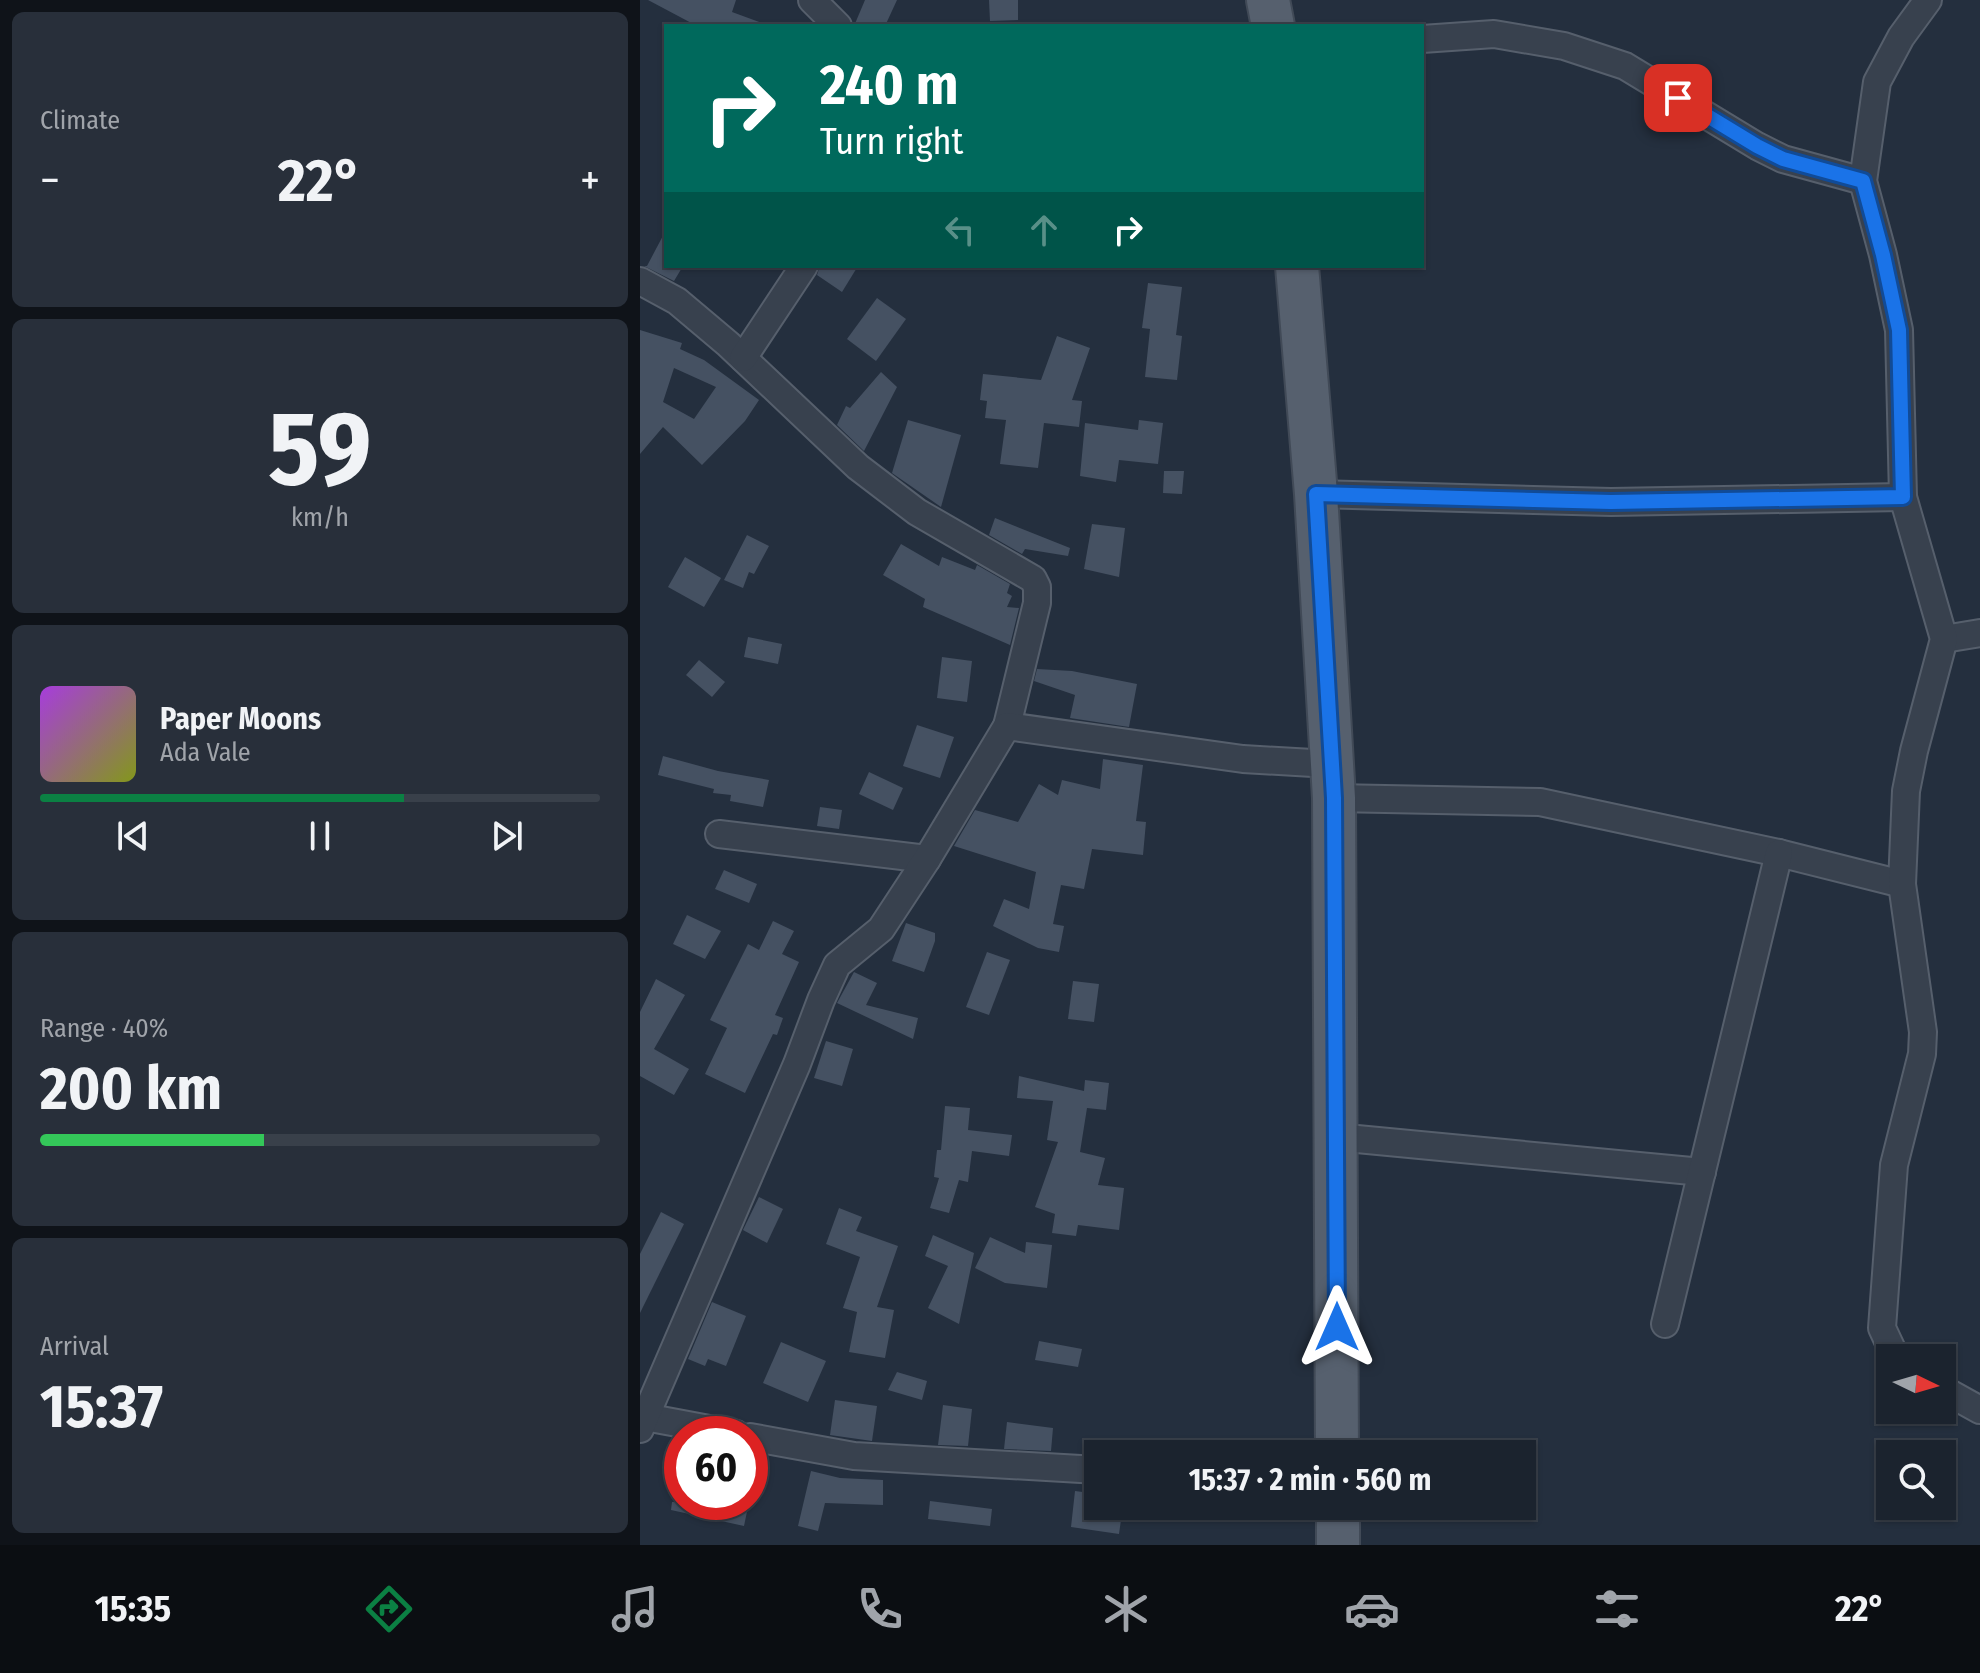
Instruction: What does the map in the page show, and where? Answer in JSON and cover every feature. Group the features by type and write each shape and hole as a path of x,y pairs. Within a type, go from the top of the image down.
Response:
{"main road":[{"path":"1297,268 1316,494 1332,781 1337,1440"},
{"path":"1338,1520 1338,1545"}],"street":[{"path":"812,0 836,24"},
{"path":"1889,1344 1882,1328 1894,1165 1922,1054 1923,1032 1902,884 1906,791 1944,639 1903,497 1899,330 1863,181 1877,82 1901,37 1928,0"},
{"path":"1424,39 1494,34 1564,46 1625,66 1783,159 1863,181"},
{"path":"743,358 803,268"},
{"path":"640,281 677,301 870,476 917,512 1033,579 1037,587 1037,603 1007,726 881,929 837,965 643,1423 664,1425"},
{"path":"1316,494 1611,502 1903,497"},
{"path":"1944,639 1980,633"},
{"path":"1007,726 1243,759 1332,781 1540,802 1779,853 1902,884"},
{"path":"719,834 927,859"},
{"path":"1665,1324 1779,853"},
{"path":"1336,1137 1702,1172"},
{"path":"1956,1397 1980,1410"},
{"path":"768,1440 854,1456 1084,1469"}],"building":[{"path":"648,0 736,0 732,12 765,24 693,24"},
{"path":"865,0 897,0 886,24 855,24"},
{"path":"989,0 1018,0 1018,20 990,21"},
{"path":"664,234 664,268 682,268 674,281 644,266 647,266"},
{"path":"819,268 857,268 842,292 817,275"},
{"path":"1148,283 1182,287 1176,335 1182,336 1177,380 1145,377 1150,329 1142,328"},
{"path":"877,298 906,319 876,361 847,339"},
{"path":"640,330 682,343 680,349 704,360 759,400 745,421 702,465 663,427 640,454","holes":["674,368 716,387 694,419 663,402"]},
{"path":"1057,336 1090,348 1072,400 1082,401 1079,427 1044,423 1038,468 1000,464 1006,420 985,418 987,401 980,400 983,374 1041,380"},
{"path":"881,372 897,387 864,451 837,425 846,406 850,408"},
{"path":"908,420 961,435 941,507 892,473"},
{"path":"1139,420 1163,423 1158,464 1119,460 1116,482 1080,476 1085,423 1138,430"},
{"path":"1164,471 1184,471 1182,494 1163,493"},
{"path":"995,518 1070,548 1068,556 1025,549 1022,554 989,535"},
{"path":"1092,524 1125,528 1119,577 1084,569"},
{"path":"747,535 769,546 754,574 749,572 743,588 724,580"},
{"path":"901,544 939,566 942,557 975,570 977,565 1010,584 1007,593 1012,596 1007,607 1019,608 1010,645 923,607 925,599 883,575"},
{"path":"685,557 721,578 704,607 668,587"},
{"path":"748,637 782,644 778,664 744,657"},
{"path":"942,657 972,661 967,702 937,698"},
{"path":"699,660 725,682 712,697 686,675"},
{"path":"1037,669 1072,671 1137,684 1129,727 1070,718 1075,695 1034,681"},
{"path":"917,725 954,737 940,778 903,766"},
{"path":"663,756 718,771 769,780 763,807 730,801 731,795 713,793 714,789 658,775"},
{"path":"1103,759 1143,765 1136,821 1146,822 1143,855 1092,849 1084,889 1061,885 1053,924 1064,926 1059,952 1038,948 993,926 1004,899 1029,909 1036,872 954,846 975,810 1018,822 1039,784 1058,795 1062,780 1100,789"},
{"path":"869,772 903,788 893,810 859,794"},
{"path":"820,807 842,810 839,829 817,826"},
{"path":"724,870 757,884 749,903 715,889"},
{"path":"687,915 721,931 705,959 673,944"},
{"path":"773,921 794,931 782,954 799,962 775,1015 783,1018 777,1035 773,1034 745,1093 705,1074 727,1028 710,1020 748,944 759,950"},
{"path":"906,923 935,933 924,972 892,961"},
{"path":"987,952 1010,960 989,1015 966,1007"},
{"path":"854,972 877,983 866,1005 918,1018 913,1039 837,1003"},
{"path":"656,979 685,995 654,1049 689,1069 674,1095 640,1076 640,1012"},
{"path":"1073,981 1099,984 1094,1022 1068,1019"},
{"path":"826,1041 853,1049 842,1086 814,1078"},
{"path":"1019,1076 1084,1091 1085,1080 1109,1083 1106,1110 1087,1108 1080,1152 1105,1158 1098,1185 1124,1188 1119,1230 1078,1225 1076,1236 1052,1233 1055,1214 1035,1207 1058,1142 1047,1140 1053,1101 1017,1098"},
{"path":"945,1106 970,1108 968,1130 1012,1135 1009,1156 972,1151 968,1182 959,1180 949,1213 930,1208 939,1178 934,1177 937,1150 941,1150"},
{"path":"759,1197 783,1209 767,1243 743,1230"},
{"path":"839,1208 862,1217 856,1231 898,1246 877,1307 894,1310 885,1358 849,1352 857,1312 843,1308 860,1257 826,1244"},
{"path":"661,1212 684,1224 640,1313 640,1254"},
{"path":"933,1235 974,1253 959,1324 928,1308 948,1266 925,1256"},
{"path":"990,1237 1025,1253 1026,1242 1052,1245 1047,1288 1005,1283 975,1268"},
{"path":"712,1302 746,1316 726,1366 708,1359 705,1366 688,1359"},
{"path":"1039,1341 1082,1349 1078,1367 1035,1360"},
{"path":"781,1342 826,1361 808,1402 763,1383"},
{"path":"897,1372 927,1381 922,1400 888,1390"},
{"path":"835,1400 877,1406 872,1441 830,1435"},
{"path":"943,1405 972,1409 968,1446 938,1445"},
{"path":"1007,1422 1053,1428 1051,1451 1004,1449"},
{"path":"811,1471 840,1478 883,1480 883,1505 825,1503 818,1531 798,1526"},
{"path":"1075,1491 1084,1492 1084,1520 1121,1520 1119,1534 1071,1527"},
{"path":"930,1501 992,1509 990,1526 928,1519"},
{"path":"717,1520 745,1520 744,1526"}],"route":[{"path":"1337,1327 1334,798 1316,494 1611,502 1903,497 1899,330 1863,181 1783,159 1678,98"}]}
